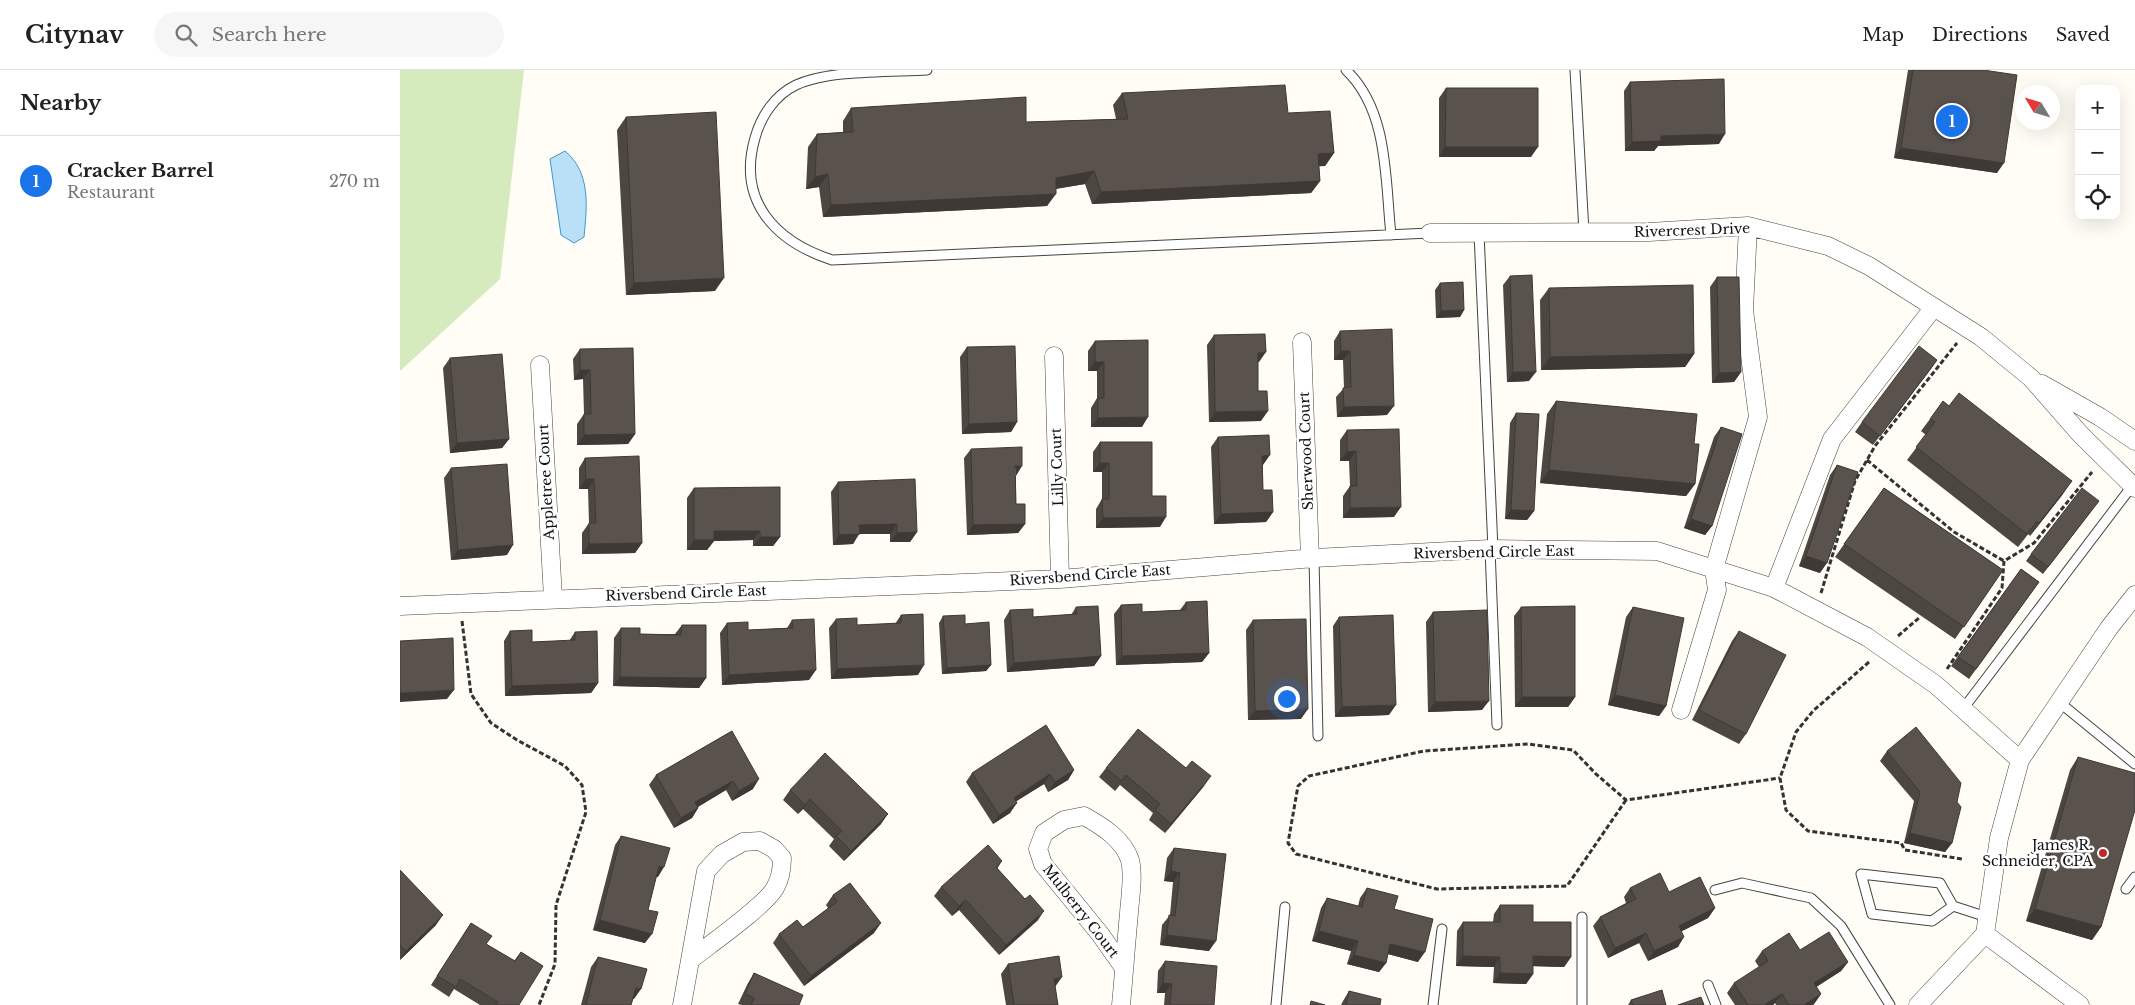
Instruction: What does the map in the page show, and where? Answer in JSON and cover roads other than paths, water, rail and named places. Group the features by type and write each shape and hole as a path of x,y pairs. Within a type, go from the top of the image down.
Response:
{"street":[{"name":"Rivercrest Drive","path":"1430,233 1649,232 1748,226 1828,246 1869,266 1934,307 1968,329 2031,378 2100,417 2135,441"},
{"path":"1680,710 1717,590 1714,569 1758,417 1744,310 1748,226"},
{"path":"1774,588 1832,438 1934,307"},
{"name":"Sherwood Court","path":"1302,342 1312,559"},
{"name":"Lilly Court","path":"1054,356 1060,578"},
{"name":"Appletree Court","path":"540,365 553,598"},
{"name":"Rivercrest Drive","path":"2031,378 2103,458 2134,487"},
{"name":"Riversbend Circle East","path":"400,606 553,598 1060,578 1312,559 1491,549 1657,551 1774,588 1884,649 1936,685 2020,760"},
{"path":"1918,1005 1986,925 1999,838 2020,760 2058,702 2135,595"},
{"name":"Mulberry Court","path":"1121,1005 1131,887 1130,860 1117,839 1100,825 1084,816 1064,820 1044,833 1038,849 1043,864 1100,934 1124,968"},
{"path":"682,1005 690,960 706,871 722,854 743,842 760,841 774,849 782,858 782,872 774,890 760,904 690,960"},
{"path":"1986,925 2080,1005"}],"lane":[{"path":"927,70 816,76 794,86 768,107 758,129 750,155 749,178 756,200 768,220 790,240 809,253 832,260 1430,233"},
{"path":"1346,70 1360,83 1373,108 1382,148 1391,235"},
{"path":"1575,70 1584,232"},
{"path":"1479,233 1497,725"},
{"path":"1963,709 2134,487"},
{"path":"1312,559 1318,736"},
{"path":"2058,702 2135,764"},
{"path":"1953,906 1932,921 1872,914 1862,874 1940,883 1953,906 1986,925"},
{"path":"2126,889 2135,877"},
{"path":"1715,890 1742,884 1811,898 1841,926 1890,1005"},
{"path":"1276,1005 1285,907"},
{"path":"1582,917 1582,1005"},
{"path":"1433,1005 1442,929"},
{"path":"1708,985 1716,1005"}],"water":[{"path":"565,151 579,169 585,191 584,237 574,243 561,235 550,159"}],"place":[{"name":"Cracker Barrel","path":"1952,121"},
{"name":"James R. Schneider, CPA","path":"2103,853"}]}
